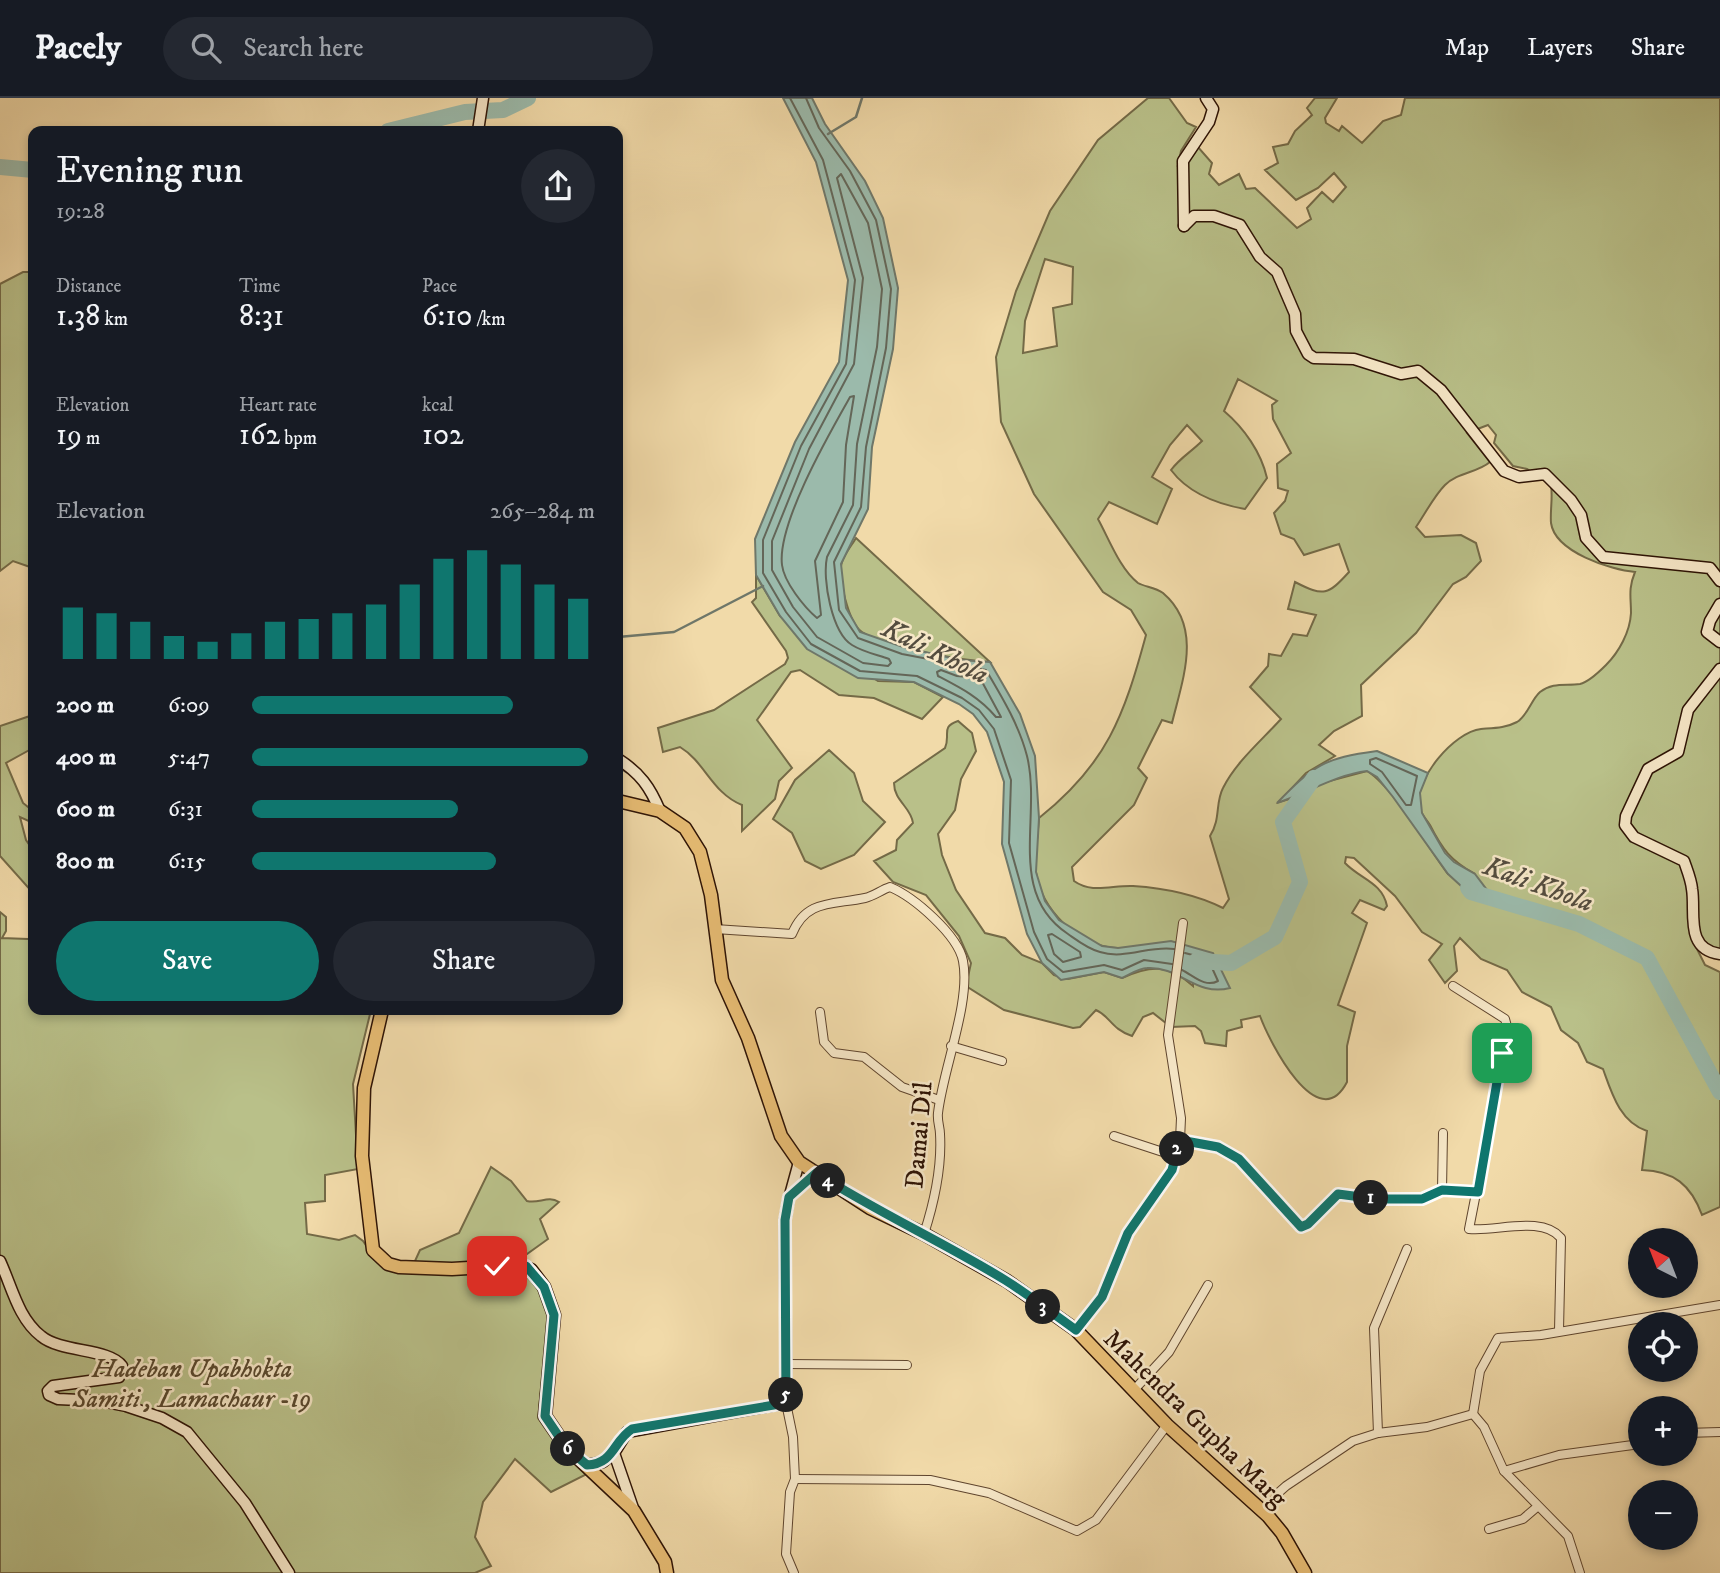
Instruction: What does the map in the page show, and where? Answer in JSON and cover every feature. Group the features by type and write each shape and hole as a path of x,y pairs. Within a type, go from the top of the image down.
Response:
{"main road":[{"path":"623,802 660,811"},
{"name":"Mahendra Gupha Marg","path":"660,811 685,828 700,852 722,980 748,1038 781,1136 799,1162 870,1208 924,1234 1007,1281 1076,1330 1167,1426 1268,1517 1282,1533 1305,1573"},
{"path":"382,1015 364,1088 362,1156 373,1250 388,1264 399,1267 462,1269 518,1265 531,1270 544,1287 554,1315 545,1416 566,1447 634,1511 664,1562 667,1573"}],"street":[{"path":"1206,98 1213,109 1209,122 1183,161 1184,226 1194,216 1227,219 1240,225 1260,257 1277,272 1295,314 1296,331 1308,354 1314,358 1354,359 1401,374 1418,371 1427,376 1465,417 1504,471 1519,477 1545,474 1571,500 1581,515 1586,538 1603,557 1710,568 1720,581"},
{"path":"479,126 482,101"},
{"path":"1720,604 1707,632 1720,642"},
{"path":"1720,669 1688,710 1678,752 1672,758 1648,769 1626,816 1625,825 1634,837 1684,861 1693,889 1692,926 1705,947 1720,954"},
{"path":"623,762 635,770 650,787 660,811"},
{"name":"Damai Dil","path":"715,929 792,934 798,918 808,909 869,897 890,887 925,912 954,940 964,963 963,999 940,1100 936,1188 924,1234"},
{"path":"1076,1330 1102,1297 1128,1233 1162,1187 1180,1140 1181,1118 1168,1035 1183,923"},
{"path":"1453,986 1505,1020 1508,1025 1469,1229 1548,1228 1561,1238 1559,1331"},
{"path":"820,1012 824,1042 834,1053 864,1057 902,1087 940,1100"},
{"path":"951,1046 1002,1060"},
{"path":"1442,1190 1443,1133"},
{"path":"1114,1136 1175,1156"},
{"path":"1180,1140 1218,1147 1239,1159 1301,1227 1308,1224 1338,1194 1376,1199 1422,1199 1442,1190 1478,1192"},
{"path":"794,1573 786,1554 790,1492 795,1479 793,1437 786,1403 788,1364 785,1220 799,1162"},
{"path":"789,1197 816,1173"},
{"path":"1378,1433 1374,1328 1407,1249"},
{"path":"0,1261 18,1307 41,1336 60,1345 115,1358 122,1366 119,1377 54,1386 48,1391 49,1395 58,1399 101,1401 126,1406 162,1418 187,1432 245,1503 289,1573"},
{"path":"1134,1390 1169,1352 1208,1285"},
{"path":"1580,1573 1568,1536 1504,1471 1484,1427 1473,1414 1480,1371 1494,1342 1498,1338 1630,1322 1644,1316 1682,1314 1720,1305"},
{"path":"788,1364 907,1365"},
{"path":"587,1465 603,1462 614,1453 623,1436 632,1429 786,1403"},
{"path":"1268,1517 1277,1494 1294,1479 1313,1470 1337,1449 1378,1433 1427,1427 1473,1414"},
{"path":"795,1479 930,1480 989,1493 1077,1531 1096,1520 1167,1426"},
{"path":"1698,1433 1720,1432"},
{"path":"1504,1471 1559,1455 1628,1446"},
{"path":"614,1453 634,1511"},
{"path":"1489,1529 1523,1519 1537,1507"}],"green space":[{"path":"1148,98 1169,98 1187,123 1196,127 1181,151 1178,165 1188,160 1198,147 1212,163 1209,174 1219,185 1239,174 1246,189 1255,188 1297,228 1311,219 1307,208 1322,192 1333,202 1346,187 1334,173 1318,188 1296,200 1265,170 1278,163 1273,147 1288,144 1295,131 1312,115 1307,108 1315,98 1337,98 1325,118 1326,123 1339,131 1342,126 1362,143 1383,121 1401,115 1405,98 1720,98 1720,953 1696,947 1705,965 1720,972 1720,1207 1702,1215 1692,1195 1680,1182 1663,1173 1642,1170 1647,1131 1638,1127 1624,1114 1603,1069 1587,1062 1578,1043 1561,1030 1551,1007 1522,992 1507,970 1481,959 1460,938 1454,946 1457,971 1445,983 1429,960 1442,944 1422,932 1395,896 1354,858 1346,857 1345,863 1380,891 1387,906 1384,910 1360,900 1352,913 1367,923 1338,1005 1355,1012 1347,1046 1347,1082 1335,1096 1322,1099 1309,1092 1284,1063 1260,1016 1241,1020 1242,1027 1227,1031 1226,1046 1205,1043 1201,1031 1195,1026 1171,1027 1153,1013 1143,1017 1132,1036 1119,1030 1096,1010 1080,1027 1073,1028 1004,1010 966,986 971,963 959,936 926,895 893,882 874,861 896,850 897,840 913,823 912,817 897,795 894,783 945,748 949,726 958,721 972,733 976,751 961,779 955,810 938,834 942,855 956,890 985,933 1005,938 1022,955 1042,963 1054,975 1068,979 1104,972 1122,978 1159,969 1175,974 1193,986 1192,948 1161,944 1117,948 1089,941 1064,924 1053,912 1039,886 1036,872 1039,818 1081,778 1110,737 1130,690 1146,635 1131,610 1103,592 1034,494 1001,422 996,357 1016,291 1050,211 1098,140","holes":["1045,259 1073,267 1072,304 1053,308 1057,346 1023,353 1025,321","1238,379 1277,401 1272,405 1273,419 1291,453 1277,464 1278,488 1288,491 1285,501 1274,513 1281,534 1294,539 1304,555 1339,544 1349,572 1336,585 1325,591 1313,590 1295,582 1288,609 1316,615 1307,636 1293,634 1281,656 1269,654 1268,666 1250,687 1281,719 1228,778 1221,794 1216,823 1210,836 1229,899 1223,908 1191,896 1156,888 1088,887 1074,881 1072,867 1134,805 1147,778 1138,768 1162,720 1172,723 1187,654 1183,621 1175,607 1163,593 1138,583 1132,577 1120,562 1098,519 1109,502 1157,524 1172,489 1152,477 1170,445 1187,425 1202,441 1171,470 1186,486 1204,497 1245,509 1267,478 1251,441 1224,411","1488,425 1496,435 1494,443 1513,466 1527,469 1551,485 1551,523 1562,543 1586,558 1612,568 1635,572 1626,634 1611,660 1600,671 1583,683 1554,686 1540,692 1517,722 1504,727 1470,732 1448,748 1429,771 1419,796 1420,810 1448,854 1475,874 1448,874 1399,803 1367,771 1318,784 1306,794 1279,802 1306,773 1335,756 1319,745 1334,731 1362,716 1361,685 1416,633 1453,584 1466,577 1481,561 1476,543 1461,535 1425,537 1416,527 1445,485 1456,477 1490,462 1467,433"]},
{"path":"28,272 28,566 13,561 0,571 0,284"},
{"path":"856,538 990,662 906,648 862,632 849,610 841,578 842,562"},
{"path":"756,575 780,616 878,681 914,682 943,697 922,719 874,698 839,695 800,670 791,672 757,720 792,768 779,781 775,799 742,831 742,805 723,793 689,753 680,747 663,752 658,728 714,710 785,664 788,658 786,651 752,602 756,598"},
{"path":"28,717 28,751 6,763 23,803 28,807 28,821 20,817 28,843 28,887 0,856 0,726"},
{"path":"829,750 854,773 863,801 885,822 854,855 821,869 805,861 792,833 773,819 795,780"},
{"name":"Hadeban Upabhokta Samiti , Lamachaur -19","path":"0,912 6,917 6,931 2,938 28,939 28,1015 370,1015 353,1084 358,1169 325,1175 325,1201 305,1203 307,1234 339,1240 355,1235 363,1241 377,1261 416,1273 415,1261 420,1250 459,1233 491,1167 511,1181 527,1201 551,1199 559,1202 540,1219 548,1239 516,1262 517,1267 538,1288 549,1317 538,1418 563,1454 591,1472 551,1492 515,1459 483,1502 475,1537 491,1566 475,1573 0,1573"}],"water":[{"path":"783,98 812,98 825,124 865,181 883,218 898,288 893,349 872,447 868,509 841,564 846,608 860,632 903,647 960,660 990,662 1020,714 1035,756 1039,818 1036,872 1045,901 1059,920 1102,946 1118,948 1171,941 1213,953 1230,988 1207,988 1169,972 1147,968 1122,978 1104,972 1061,980 1042,963 1027,934 1002,844 1004,782 987,732 973,714 959,704 914,682 858,678 807,649 780,616 756,575 755,539 795,442 839,362 848,280 816,162"},
{"path":"1377,751 1428,773 1420,793 1422,813 1445,853 1454,862 1475,874 1487,890 1482,901 1473,897 1448,874 1393,797 1377,777 1367,771 1333,780 1277,803 1321,765 1344,757"}],"waterway":[{"path":"408,126 465,112 503,110 528,98"},
{"path":"828,134 856,117 862,98"},
{"path":"0,167 28,170"},
{"path":"623,637 674,632 763,586"},
{"path":"623,770 633,776"},
{"name":"Kali Khola","path":"1196,961 1231,963 1275,937 1300,882 1283,822 1314,778"},
{"name":"Kali Khola","path":"1468,888 1471,892 1579,924 1647,958 1720,1092"}],"route":[{"path":"497,1266 526,1266 544,1287 554,1315 545,1416 566,1447 587,1465 596,1465 614,1453 623,1436 632,1429 786,1403 788,1354 785,1220 789,1197 816,1173 870,1208 924,1234 1007,1281 1076,1330 1102,1297 1128,1233 1172,1170 1180,1140 1218,1147 1239,1159 1257,1175 1301,1227 1308,1224 1332,1196 1338,1194 1376,1199 1422,1199 1442,1190 1478,1192 1502,1053"}]}
